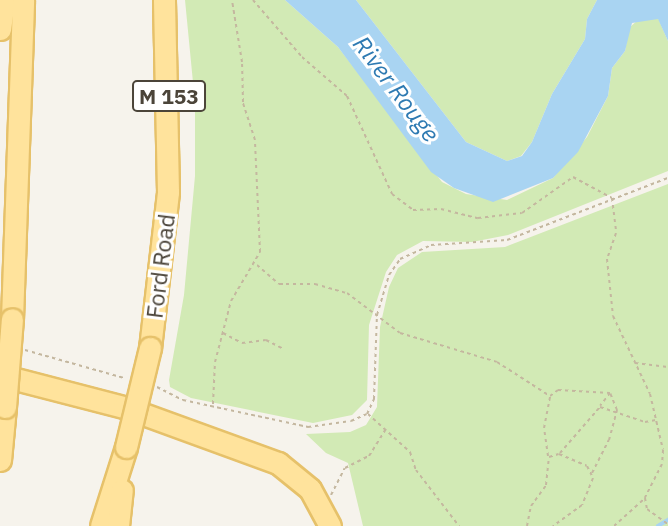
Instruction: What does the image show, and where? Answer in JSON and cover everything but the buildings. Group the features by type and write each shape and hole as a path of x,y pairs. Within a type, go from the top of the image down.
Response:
{"main road":[{"path":"0,29 4,0"},
{"path":"0,460 12,319 23,0"},
{"name":"Ford Road","path":"101,526 126,447 150,348 168,192 164,0"},
{"path":"0,375 124,407 278,463 310,489 327,518"},
{"path":"118,526 126,447"}],"path":[{"path":"213,405 222,332 231,301 256,264 260,214 253,171 255,140 243,102 242,62 232,0"},
{"path":"253,0 302,57 347,96 392,194 412,210 441,209 478,218 522,213 573,177 612,198"},
{"path":"155,386 183,400 308,427 351,421 367,414 374,399 377,316 389,275 400,259 417,248 507,240 668,178"},
{"path":"612,198 616,233 607,259 613,316 657,420 662,464 645,498 614,526"},
{"path":"256,264 279,284 334,287 400,333 497,362 550,396"},
{"path":"222,332 242,343 266,340 285,349"},
{"path":"13,348 130,379"},
{"path":"634,363 668,368"},
{"path":"527,526 531,506 545,485 549,457 544,428 550,396 558,390 610,393"},
{"path":"549,457 559,454 610,393"},
{"path":"553,526 582,505 591,491 592,475 609,440 617,410 610,393"},
{"path":"600,407 617,410 645,422 657,420"},
{"path":"367,414 387,428 410,452 416,470 459,526"},
{"path":"327,518 345,468 369,456 387,428"},
{"path":"559,454 587,466 592,475"},
{"path":"645,498 647,509 666,524"}],"green space":[{"path":"185,0 285,0 338,47 442,182 466,194 507,200 553,178 587,137 608,96 612,68 625,51 629,28 639,19 658,18 668,41 668,171 508,235 472,242 423,241 397,255 386,272 369,325 367,400 352,415 313,423 191,398 170,387 169,380 184,295 195,176 195,103"},
{"path":"356,0 597,0 587,19 585,39 552,94 532,142 521,156 507,161 466,142"},
{"path":"668,184 668,526 363,526 348,463 326,453 306,434 350,432 366,425 377,407 380,327 389,287 398,268 422,252 505,247"}],"water":[{"name":"River Rouge","path":"285,0 356,0 466,142 507,161 522,156 532,142 552,94 585,39 587,19 597,0 668,0 668,41 658,19 632,23 625,51 612,68 608,96 578,152 553,178 493,202 454,188 431,172 338,47"}],"waterway":[{"path":"658,526 668,520"}]}
